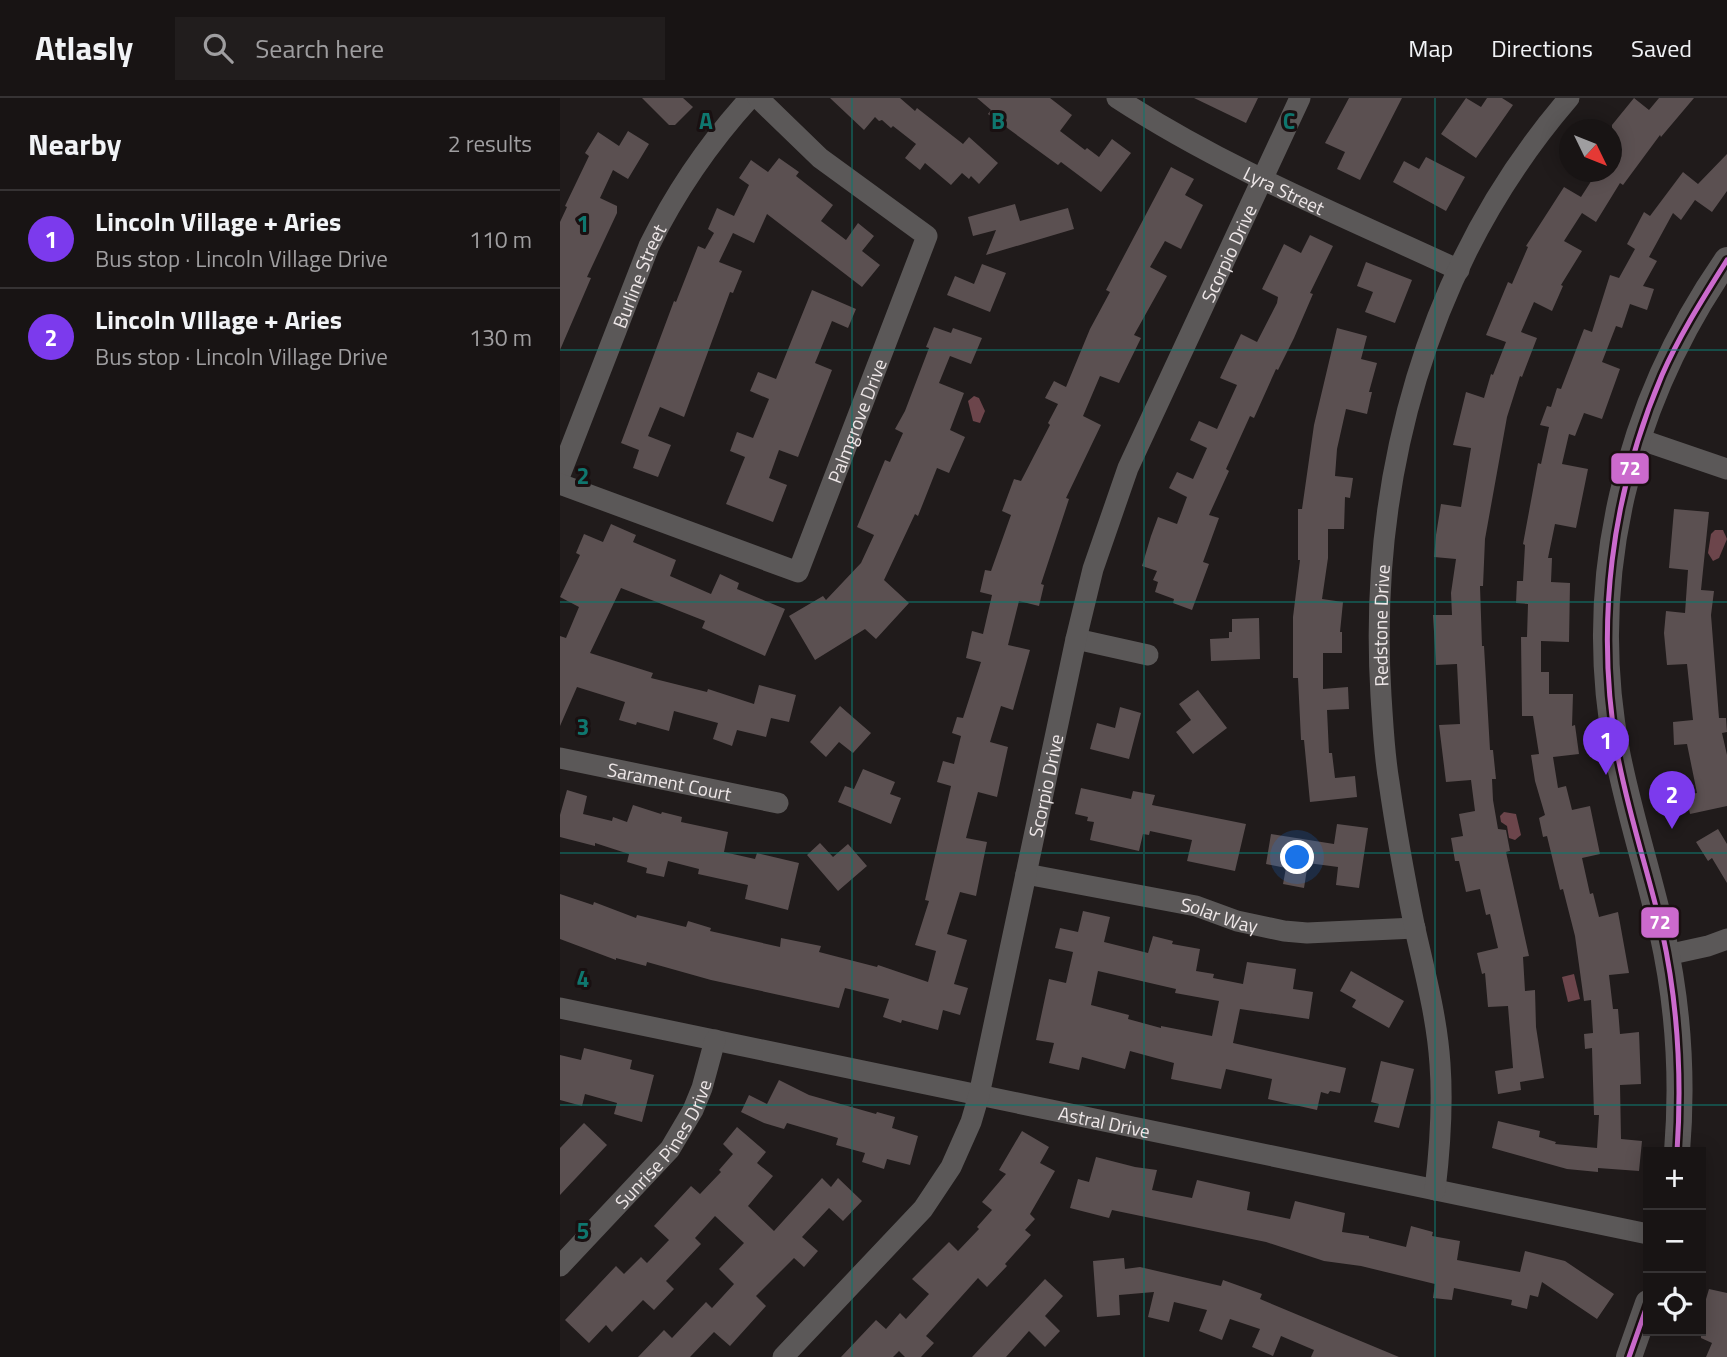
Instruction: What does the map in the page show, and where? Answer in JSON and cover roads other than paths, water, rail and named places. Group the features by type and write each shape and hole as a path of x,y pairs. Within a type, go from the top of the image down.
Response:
{"street":[{"name":"Burline Street","path":"560,475 649,246 661,222 688,176 719,133 750,98"},
{"name":"Palmgrove Drive","path":"560,484 798,572 927,236 820,158 758,98"},
{"name":"Lyra Street","path":"1117,98 1206,151 1459,270"},
{"name":"Scorpio Drive","path":"783,1357 931,1199 962,1145 979,1095 1093,569 1128,468 1300,98"},
{"name":"Redstone Drive","path":"1435,1190 1442,1117 1440,1062 1433,1006 1400,851 1384,738 1379,659 1383,540 1391,484 1414,385 1436,320 1478,231 1511,177 1569,98"},
{"path":"1677,1147 1680,1083 1675,1007 1667,955 1617,752 1606,664 1606,609 1614,532 1622,488 1636,438 1648,404 1676,343 1727,260"},
{"path":"1636,438 1727,469"},
{"path":"1076,639 1148,655"},
{"name":"Sarament Court","path":"560,758 778,803"},
{"name":"Solar Way","path":"1026,873 1196,906 1237,921 1284,931 1307,933 1415,928"},
{"path":"1667,955 1727,939"},
{"name":"Astral Drive","path":"560,1008 1643,1233"},
{"name":"Sunrise Pines Drive","path":"560,1266 670,1149 698,1099 715,1040"},
{"path":"1629,1357 1643,1317"}],"place":[{"name":"Lincoln Village + Aries","path":"1606,775"},
{"name":"Lincoln VIllage + Aries","path":"1672,829"}]}
